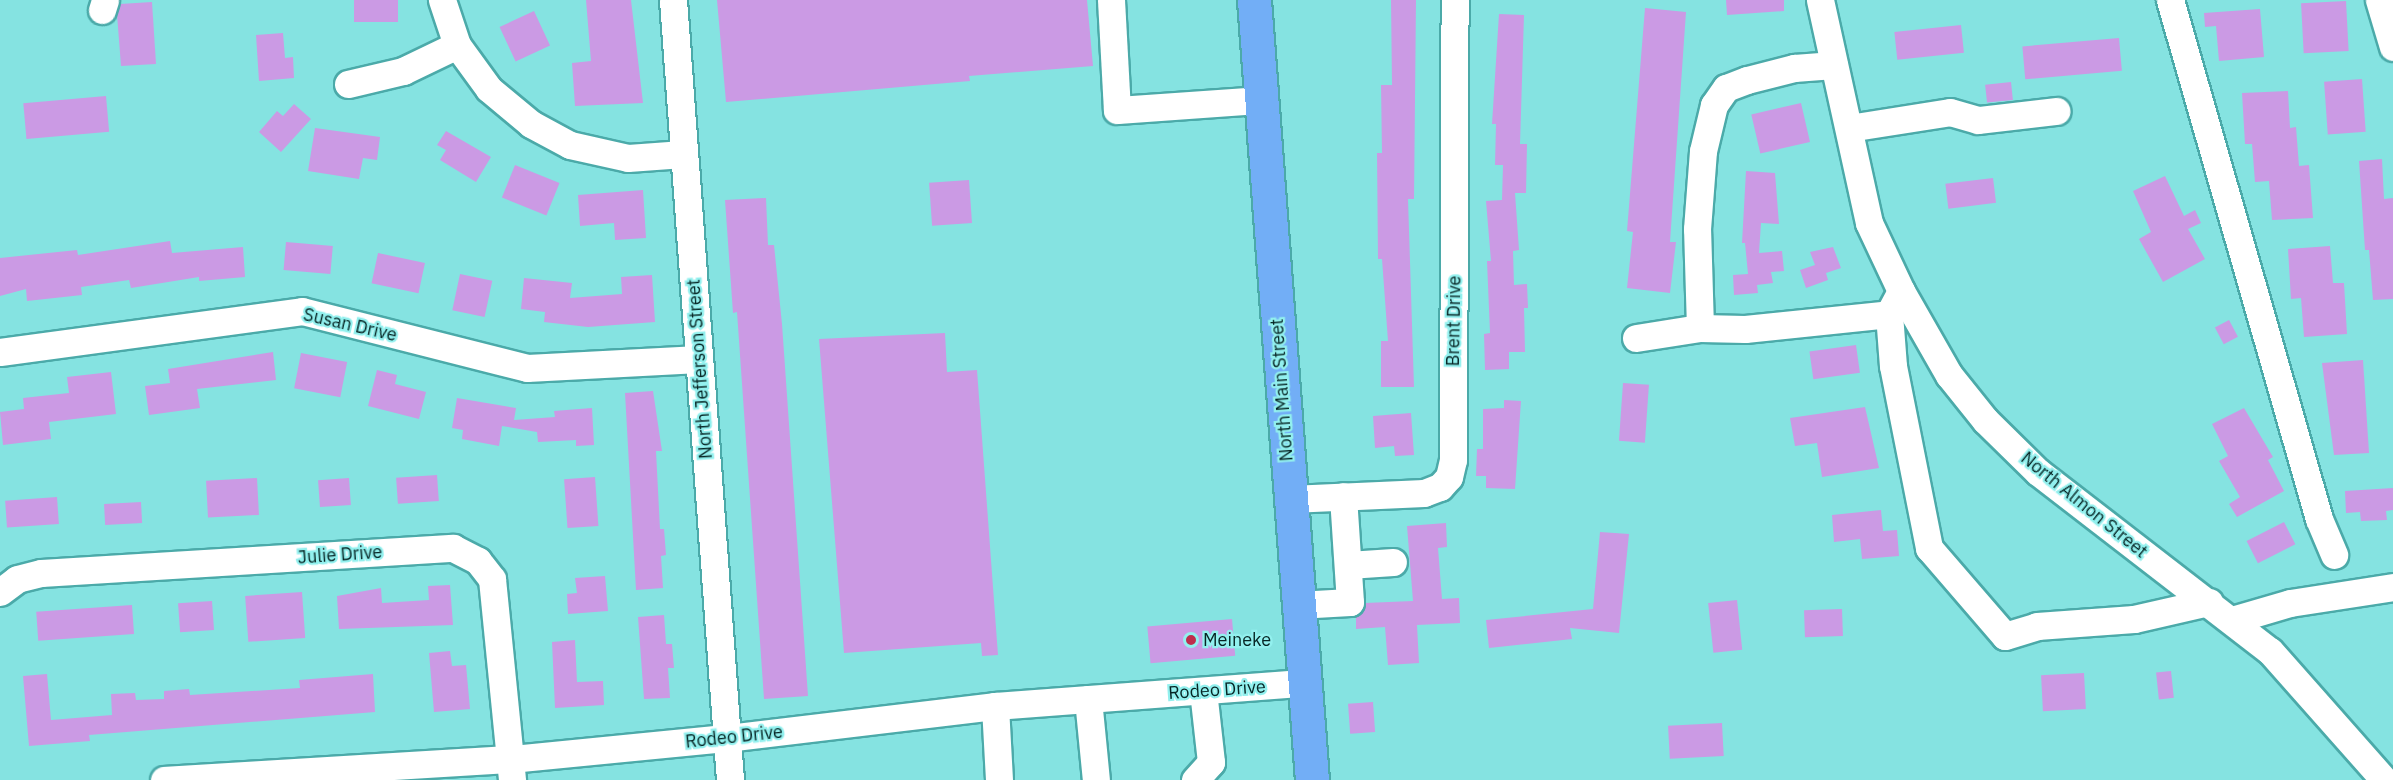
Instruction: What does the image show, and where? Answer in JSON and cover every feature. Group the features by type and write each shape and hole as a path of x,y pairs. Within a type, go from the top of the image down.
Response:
{"highway":[{"name":"North Main Street","path":"1254,0 1259,100 1302,683 1312,780"}],"street":[{"path":"442,0 456,45 489,89 531,124 570,145 628,158 684,154"},
{"name":"North Jefferson Street","path":"673,0 730,780"},
{"path":"1110,0 1117,110 1259,100"},
{"name":"Brent Drive","path":"1290,499 1424,493 1440,488 1449,477 1453,460 1455,0"},
{"name":"North Almon Street","path":"1820,0 1869,223 1895,303 1985,420 2038,472 2270,651 2384,780"},
{"path":"2170,0 2319,519 2334,555"},
{"path":"2379,0 2393,47"},
{"path":"348,84 402,71 456,45"},
{"path":"1700,328 1697,229 1703,152 1714,105 1726,88 1747,80 1794,68 1834,65"},
{"path":"1849,128 1950,112 1978,120 2056,111"},
{"path":"1636,338 1700,328 1745,329 1895,303 1893,366 1929,548 2005,636 2037,626 2134,619 2209,602"},
{"name":"Susan Drive","path":"0,352 302,311 527,368 699,359"},
{"path":"1297,605 1350,602 1343,496"},
{"name":"Julie Drive","path":"0,592 17,579 41,573 453,548 478,561 492,579 511,769"},
{"path":"1348,565 1393,562"},
{"path":"2232,620 2290,603 2393,587"},
{"name":"Rodeo Drive","path":"164,780 511,769 728,738 995,706 1302,683"},
{"path":"1195,780 1211,762 1203,692"},
{"path":"1088,699 1095,780"},
{"path":"995,706 999,780"}],"building":[{"path":"354,0 398,0 398,22 354,22"},
{"path":"586,0 631,0 643,103 575,106 572,63 591,61"},
{"path":"717,0 1087,0 1093,66 969,76 970,81 726,102"},
{"path":"1391,0 1416,0 1414,199 1408,199 1414,387 1381,387 1381,341 1388,341 1382,259 1378,259 1377,153 1382,153 1381,85 1392,85"},
{"path":"1726,0 1784,0 1784,11 1727,15"},
{"path":"2346,1 2349,51 2304,53 2301,3"},
{"path":"152,2 156,64 121,66 117,14 120,4"},
{"path":"1645,8 1686,12 1670,242 1676,242 1670,293 1627,288 1633,232 1627,231"},
{"path":"2260,9 2264,57 2219,61 2216,26 2205,27 2204,13"},
{"path":"534,11 550,45 516,61 500,27"},
{"path":"1499,14 1524,15 1520,144 1527,144 1526,193 1515,193 1519,250 1513,251 1514,285 1527,284 1528,308 1524,308 1525,352 1509,352 1509,369 1485,370 1484,334 1490,333 1487,261 1491,261 1486,201 1502,200 1503,165 1495,165 1496,124 1492,124"},
{"path":"1961,25 1964,53 1897,60 1894,32"},
{"path":"283,33 285,58 293,57 294,78 259,81 256,35"},
{"path":"2119,38 2122,71 2025,79 2022,46"},
{"path":"2362,79 2366,132 2328,135 2324,82"},
{"path":"2011,82 2013,100 1987,103 1985,85"},
{"path":"2288,91 2290,128 2296,127 2299,166 2309,165 2313,218 2272,220 2269,181 2255,182 2252,144 2245,144 2242,93"},
{"path":"106,96 109,132 26,139 23,103"},
{"path":"1801,103 1810,142 1760,153 1751,114"},
{"path":"294,104 311,119 281,152 259,132 277,111 283,116"},
{"path":"315,128 380,137 377,160 363,158 359,179 308,171"},
{"path":"446,131 491,157 476,182 440,160 446,150 437,145"},
{"path":"2382,159 2384,199 2393,198 2393,299 2373,300 2369,250 2365,250 2359,161"},
{"path":"515,165 560,183 546,215 502,197"},
{"path":"1746,171 1775,173 1779,224 1761,223 1759,253 1782,251 1784,271 1771,272 1773,283 1757,285 1758,293 1734,295 1733,275 1748,274 1745,243 1742,243"},
{"path":"2165,176 2184,216 2195,210 2201,223 2188,229 2205,259 2163,282 2139,239 2151,232 2133,191"},
{"path":"1993,178 1996,203 1948,209 1945,184"},
{"path":"969,180 972,223 932,226 929,183"},
{"path":"643,190 646,238 615,240 614,223 580,226 578,195"},
{"path":"766,198 768,245 774,245 782,324 808,696 764,699 737,312 733,313 725,200"},
{"path":"170,241 172,253 243,247 245,277 199,281 199,277 131,288 129,280 81,287 82,295 27,301 26,289 0,296 0,258 77,250 78,255"},
{"path":"286,242 333,246 330,274 284,270"},
{"path":"2330,246 2333,283 2344,283 2347,334 2304,337 2301,298 2291,299 2288,249"},
{"path":"1833,247 1841,268 1826,273 1828,280 1806,288 1800,270 1815,265 1810,252"},
{"path":"378,253 425,263 419,293 372,283"},
{"path":"460,274 492,281 485,317 452,310"},
{"path":"652,275 655,322 588,327 544,322 545,312 521,309 524,278 572,283 570,298 622,294 621,277"},
{"path":"2229,320 2238,337 2224,344 2215,328"},
{"path":"945,333 947,372 977,370 998,655 982,656 981,643 844,653 819,339"},
{"path":"1856,345 1860,373 1813,379 1809,352"},
{"path":"273,352 276,380 197,389 200,408 149,415 145,386 170,383 168,369"},
{"path":"301,353 347,362 340,397 294,388"},
{"path":"2363,360 2369,453 2334,455 2322,363"},
{"path":"377,370 397,375 395,384 426,392 419,419 368,406"},
{"path":"111,372 116,414 49,422 51,439 3,445 0,412 24,409 23,398 69,393 67,377"},
{"path":"1623,383 1649,385 1645,443 1619,441"},
{"path":"653,391 662,451 656,451 660,529 664,529 666,555 661,556 663,588 636,590 625,393"},
{"path":"457,398 516,408 514,420 555,417 554,411 592,408 594,445 576,446 576,440 538,442 537,432 502,426 499,446 462,439 463,430 452,428"},
{"path":"1504,400 1521,401 1515,489 1486,488 1486,476 1476,476 1477,449 1483,449 1483,409 1504,408"},
{"path":"1865,407 1879,468 1822,477 1817,443 1795,446 1790,418"},
{"path":"2244,408 2273,457 2268,460 2284,491 2237,517 2229,504 2240,497 2219,461 2228,456 2212,424"},
{"path":"1411,413 1414,455 1395,456 1394,446 1375,448 1373,416"},
{"path":"437,475 439,501 398,504 396,478"},
{"path":"595,477 598,526 567,528 564,479"},
{"path":"257,478 259,515 208,518 206,481"},
{"path":"349,478 351,505 320,507 318,480"},
{"path":"2393,488 2393,510 2386,511 2387,520 2361,521 2360,512 2346,513 2345,491"},
{"path":"57,497 59,524 7,528 5,501"},
{"path":"141,502 142,523 105,525 104,504"},
{"path":"1881,510 1883,531 1897,530 1899,556 1862,559 1860,539 1834,542 1832,515"},
{"path":"2284,522 2295,544 2258,563 2247,541"},
{"path":"1446,523 1447,547 1438,548 1442,599 1459,598 1460,623 1417,625 1419,663 1388,665 1385,627 1356,629 1356,616 1365,603 1413,601 1407,526"},
{"path":"1600,532 1629,534 1619,633 1570,628 1572,639 1489,648 1486,620 1593,609"},
{"path":"605,576 608,611 568,614 567,594 577,593 575,578"},
{"path":"450,585 453,625 339,629 337,596 381,588 382,603 429,600 428,586"},
{"path":"302,592 305,638 248,642 245,596"},
{"path":"1737,600 1742,650 1713,653 1708,603"},
{"path":"212,601 214,630 180,632 178,603"},
{"path":"132,605 134,634 38,641 36,612"},
{"path":"1842,609 1843,636 1805,637 1804,610"},
{"path":"664,615 666,644 672,644 674,668 668,668 670,698 644,699 638,617"},
{"name":"Meineke","path":"1232,619 1235,656 1151,663 1147,626"},
{"path":"575,640 577,682 603,681 604,705 555,708 552,642"},
{"path":"450,651 452,666 466,665 470,709 434,712 429,653"},
{"path":"2171,671 2174,698 2159,699 2156,673"},
{"path":"2084,673 2086,709 2043,711 2041,675"},
{"path":"47,674 51,720 112,715 111,694 135,693 136,700 164,699 164,691 189,689 190,695 300,688 299,680 373,674 375,712 89,735 90,741 29,746 23,676"},
{"path":"1373,702 1375,732 1350,734 1348,704"},
{"path":"1722,723 1724,756 1670,759 1668,726"}],"place":[{"name":"Meineke","path":"1191,640"}]}
